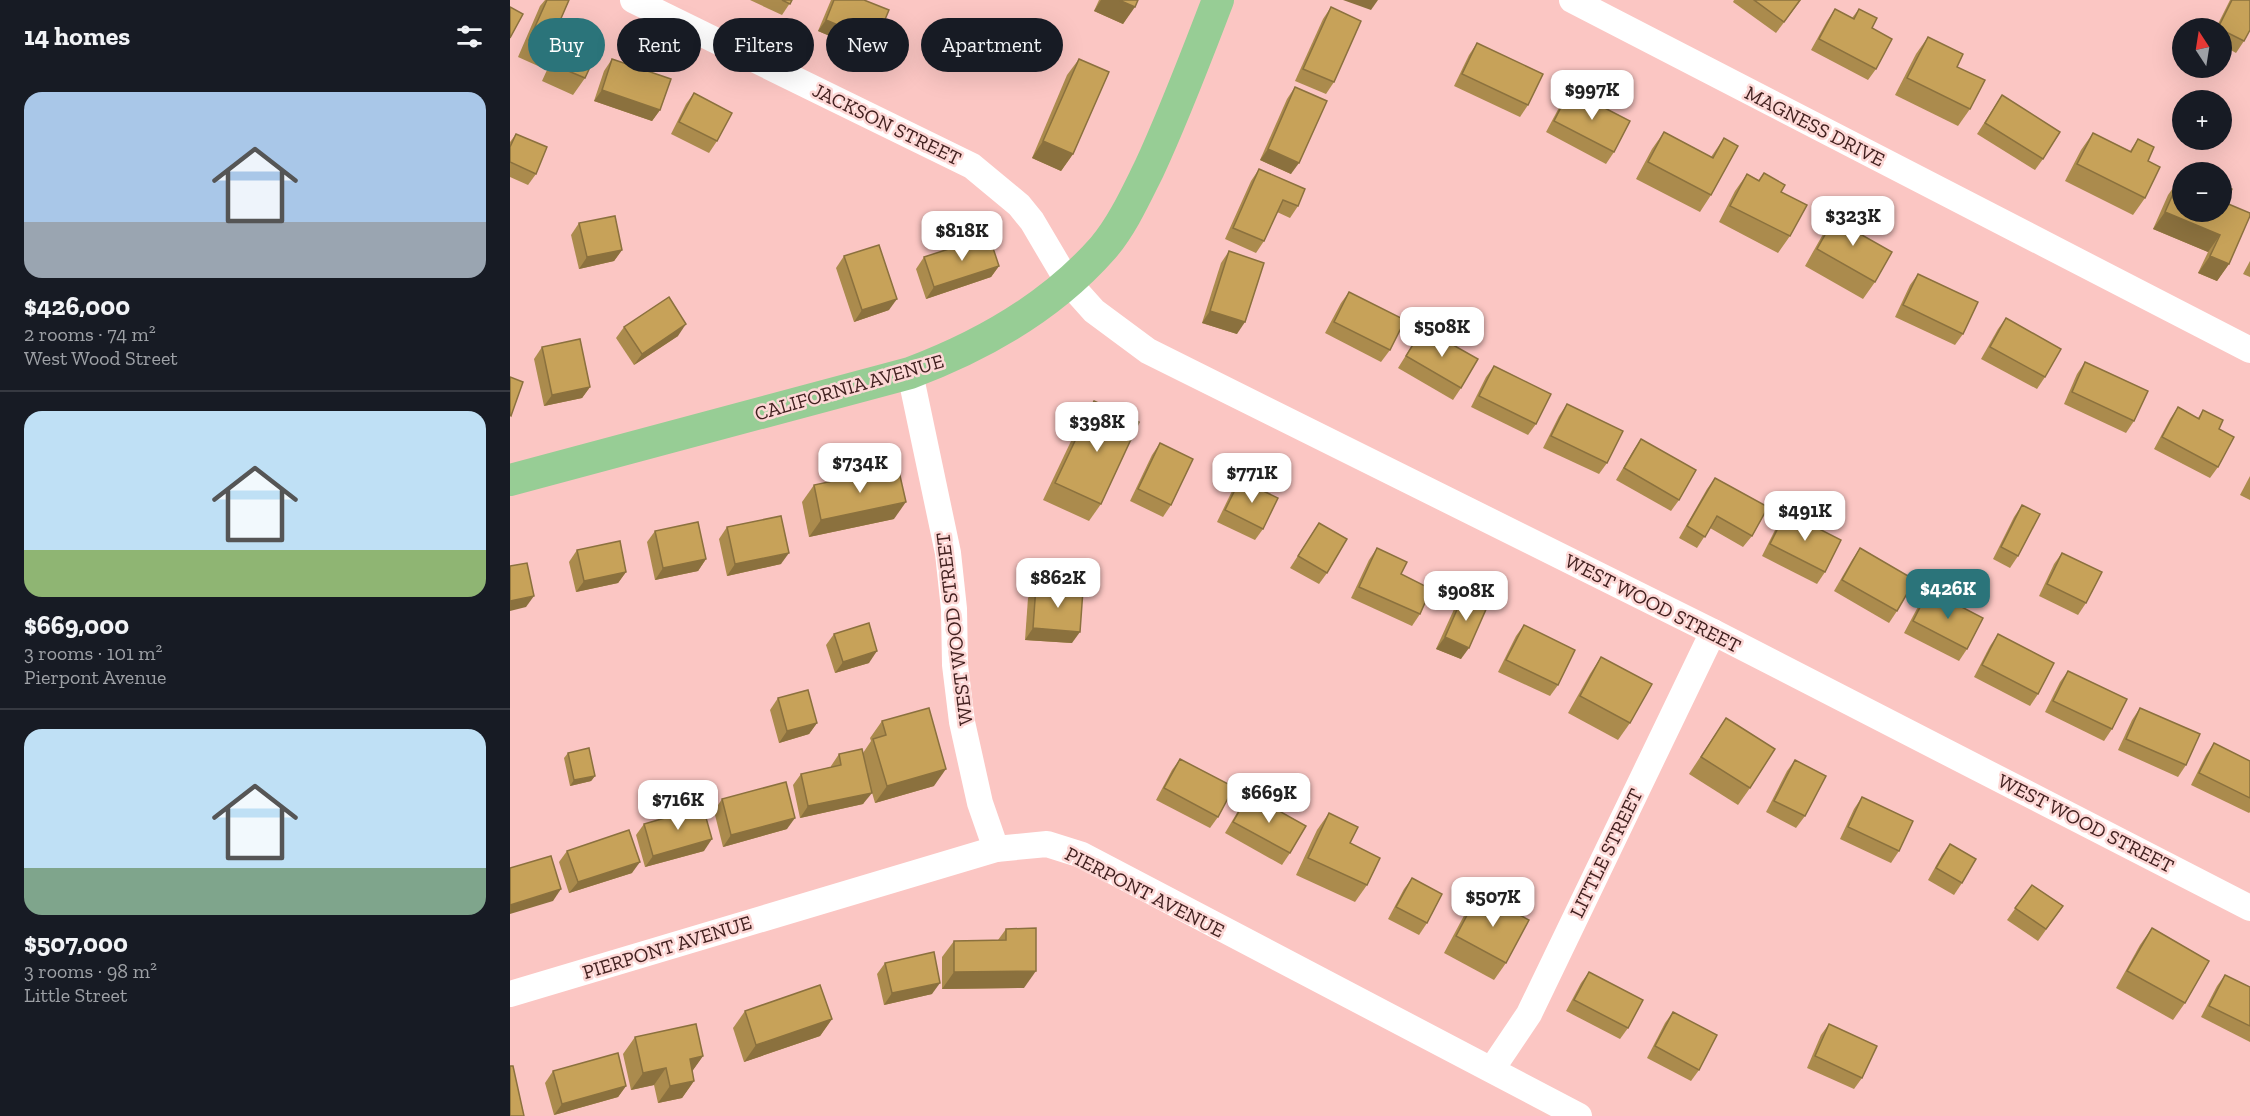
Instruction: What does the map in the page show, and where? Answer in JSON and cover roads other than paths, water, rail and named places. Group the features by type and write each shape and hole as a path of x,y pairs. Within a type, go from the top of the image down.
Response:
{"main road":[{"name":"CALIFORNIA AVENUE","path":"510,480 910,373 953,357 1030,312 1068,282 1104,246 1135,197 1177,108 1218,0"}],"street":[{"name":"JACKSON STREET","path":"633,0 972,166 1019,205 1032,221 1068,282"},
{"name":"MAGNESS DRIVE","path":"1572,0 2250,350"},
{"name":"WEST WOOD STREET","path":"1068,282 1094,311 1148,351 1713,632 2250,908"},
{"name":"WEST WOOD STREET","path":"910,373 948,553 954,609 955,665 962,722 980,802 996,849"},
{"name":"LITTLE STREET","path":"1492,1070 1529,1014 1713,632"},
{"name":"PIERPONT AVENUE","path":"510,994 996,849 1047,844 1082,855 1228,934 1578,1116"}]}
